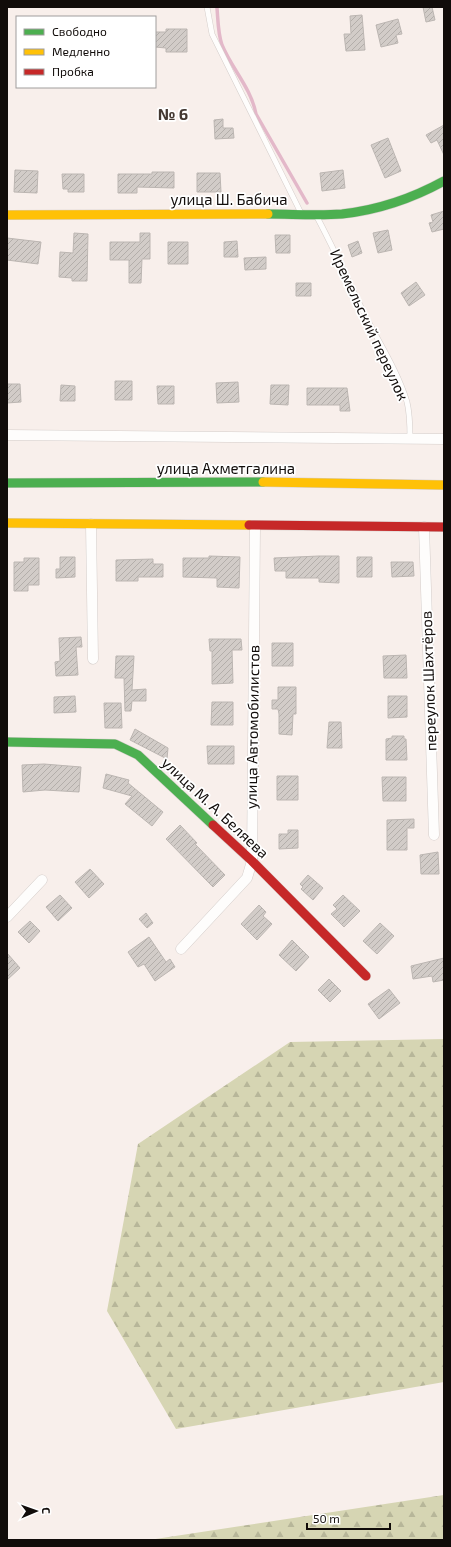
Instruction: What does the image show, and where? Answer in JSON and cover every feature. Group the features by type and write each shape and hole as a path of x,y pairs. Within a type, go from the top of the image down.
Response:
{"street":[{"name":"улица Ш. Бабича","path":"7,215 342,214 390,204 420,194 444,181"},
{"path":"7,435 444,439"},
{"name":"улица Ахметгалина","path":"7,483 246,482 444,485"},
{"path":"7,523 255,527 444,527"},
{"path":"92,524 93,659"},
{"name":"улица Автомобилистов","path":"181,949 247,878 252,861 255,527"},
{"name":"переулок Шахтёров","path":"424,527 434,835"},
{"name":"улица М. А. Беляева","path":"7,742 115,744 138,755 252,861 366,976"},
{"path":"7,917 42,880"}],"lane":[{"path":"207,7 212,34 301,214"},
{"name":"Иремельский переулок","path":"316,214 363,311 384,348 407,402 410,420 410,438"}],"green space":[{"path":"444,1039 444,1382 176,1429 107,1311 138,1144 290,1042"},
{"path":"444,1495 444,1540 149,1540"}],"building":[{"path":"423,7 432,7 435,20 426,22"},
{"path":"362,15 365,50 346,51 344,34 351,34 350,16"},
{"path":"398,19 402,34 396,35 398,43 381,47 376,25"},
{"path":"166,29 187,29 187,52 166,52 166,48 156,47 156,32 166,32"},
{"path":"223,119 223,128 233,128 234,138 215,139 214,120"},
{"path":"444,125 444,155 437,140 431,143 426,135"},
{"path":"388,138 401,171 385,178 371,145"},
{"path":"15,170 38,171 37,193 14,192"},
{"path":"343,170 345,188 322,191 320,173"},
{"path":"152,172 174,172 174,188 137,187 137,193 118,193 118,174 152,174"},
{"path":"197,173 220,173 221,192 197,192"},
{"path":"62,174 84,174 84,192 68,192 68,189 63,189"},
{"path":"444,211 444,229 432,232 429,223 433,222 431,215"},
{"path":"388,230 392,250 378,253 373,233"},
{"path":"74,233 88,234 87,281 72,281 72,278 59,277 60,252 73,253"},
{"path":"140,233 150,233 150,259 142,259 141,283 129,283 129,260 110,260 110,242 140,242"},
{"path":"275,235 290,235 290,253 276,253"},
{"path":"7,238 41,242 38,264 7,260"},
{"path":"237,241 238,257 224,257 224,242"},
{"path":"358,241 362,253 352,257 348,245"},
{"path":"168,242 188,242 188,264 168,264"},
{"path":"266,257 266,269 245,270 244,258"},
{"path":"416,282 425,295 409,306 401,293"},
{"path":"296,283 311,283 311,296 296,296"},
{"path":"115,381 132,381 132,400 115,400"},
{"path":"238,382 239,402 217,403 216,383"},
{"path":"7,384 20,384 21,402 7,403"},
{"path":"61,385 75,386 75,401 60,401"},
{"path":"271,385 289,385 288,405 270,404"},
{"path":"157,386 174,386 174,404 158,404"},
{"path":"307,388 347,388 350,411 340,411 340,405 307,405"},
{"path":"209,556 240,557 239,588 217,587 217,578 183,577 183,558 209,558"},
{"path":"339,556 339,583 319,582 319,578 286,578 286,571 275,571 274,558"},
{"path":"60,557 75,557 75,577 56,578 56,569 60,569"},
{"path":"357,557 372,557 372,577 357,577"},
{"path":"24,558 39,558 39,585 28,585 28,591 14,591 14,562 24,562"},
{"path":"153,559 153,564 163,564 163,577 138,577 138,581 116,581 116,560"},
{"path":"391,562 413,562 414,576 392,577"},
{"path":"81,637 82,647 76,647 78,675 56,676 55,662 60,661 59,638"},
{"path":"209,639 241,639 242,650 232,650 233,683 212,684 212,651 210,651"},
{"path":"272,643 293,643 293,666 272,666"},
{"path":"406,655 407,678 384,678 383,656"},
{"path":"116,656 134,656 132,690 146,689 146,701 132,701 131,711 125,711 124,678 115,678"},
{"path":"278,687 296,687 296,714 293,714 292,735 279,734 278,709 272,709 272,700 278,700"},
{"path":"75,696 76,712 54,713 54,697"},
{"path":"388,696 407,696 407,717 388,718"},
{"path":"212,702 233,702 233,725 211,725"},
{"path":"104,703 121,703 122,728 105,728"},
{"path":"329,722 341,722 342,748 327,748"},
{"path":"135,729 168,748 167,759 130,740"},
{"path":"392,736 404,736 404,739 406,739 407,760 386,760 386,739 392,738"},
{"path":"207,746 234,746 234,764 208,764"},
{"path":"44,764 81,767 79,792 45,790 23,792 22,765"},
{"path":"106,774 129,780 128,783 163,812 152,826 125,804 132,796 103,788"},
{"path":"277,776 298,776 298,800 277,800"},
{"path":"382,777 406,777 406,801 383,801"},
{"path":"414,819 414,828 407,828 407,850 387,850 387,820"},
{"path":"180,825 197,843 195,844 225,875 213,887 166,839"},
{"path":"288,830 298,830 298,848 279,849 279,834 288,834"},
{"path":"438,852 439,874 421,874 420,855"},
{"path":"90,869 104,884 89,898 75,882"},
{"path":"308,875 323,888 313,900 301,889 303,887 300,884"},
{"path":"60,895 72,908 58,921 46,907"},
{"path":"343,895 360,911 344,927 331,914 337,909 333,905"},
{"path":"259,905 266,912 263,916 272,924 257,940 241,924"},
{"path":"146,913 153,923 147,928 139,919"},
{"path":"30,921 40,931 29,943 18,932"},
{"path":"380,923 394,936 377,954 363,941"},
{"path":"149,937 166,962 170,959 175,967 155,981 144,964 138,967 128,952"},
{"path":"292,940 309,957 296,971 279,955"},
{"path":"7,953 20,968 7,980"},
{"path":"444,958 444,980 433,982 432,976 413,979 411,966"},
{"path":"329,979 341,991 330,1002 318,990"},
{"path":"389,989 400,1003 379,1019 368,1004"}],"waterway":[{"path":"217,8 219,32 226,54 246,87 254,105 256,114 307,203"}],"traffic: fast":[{"path":"268,214 324,215 369,210 408,198 444,181"},
{"path":"7,483 263,482"},
{"path":"7,742 115,744 138,755 213,825"}],"traffic: slow":[{"path":"7,215 268,214"},
{"path":"263,482 444,485"},
{"path":"7,523 249,525"}],"traffic: jam":[{"path":"249,525 444,527"},
{"path":"213,825 252,861 366,976"}],"district":[{"name":"№ 6","path":"173,114"}]}
